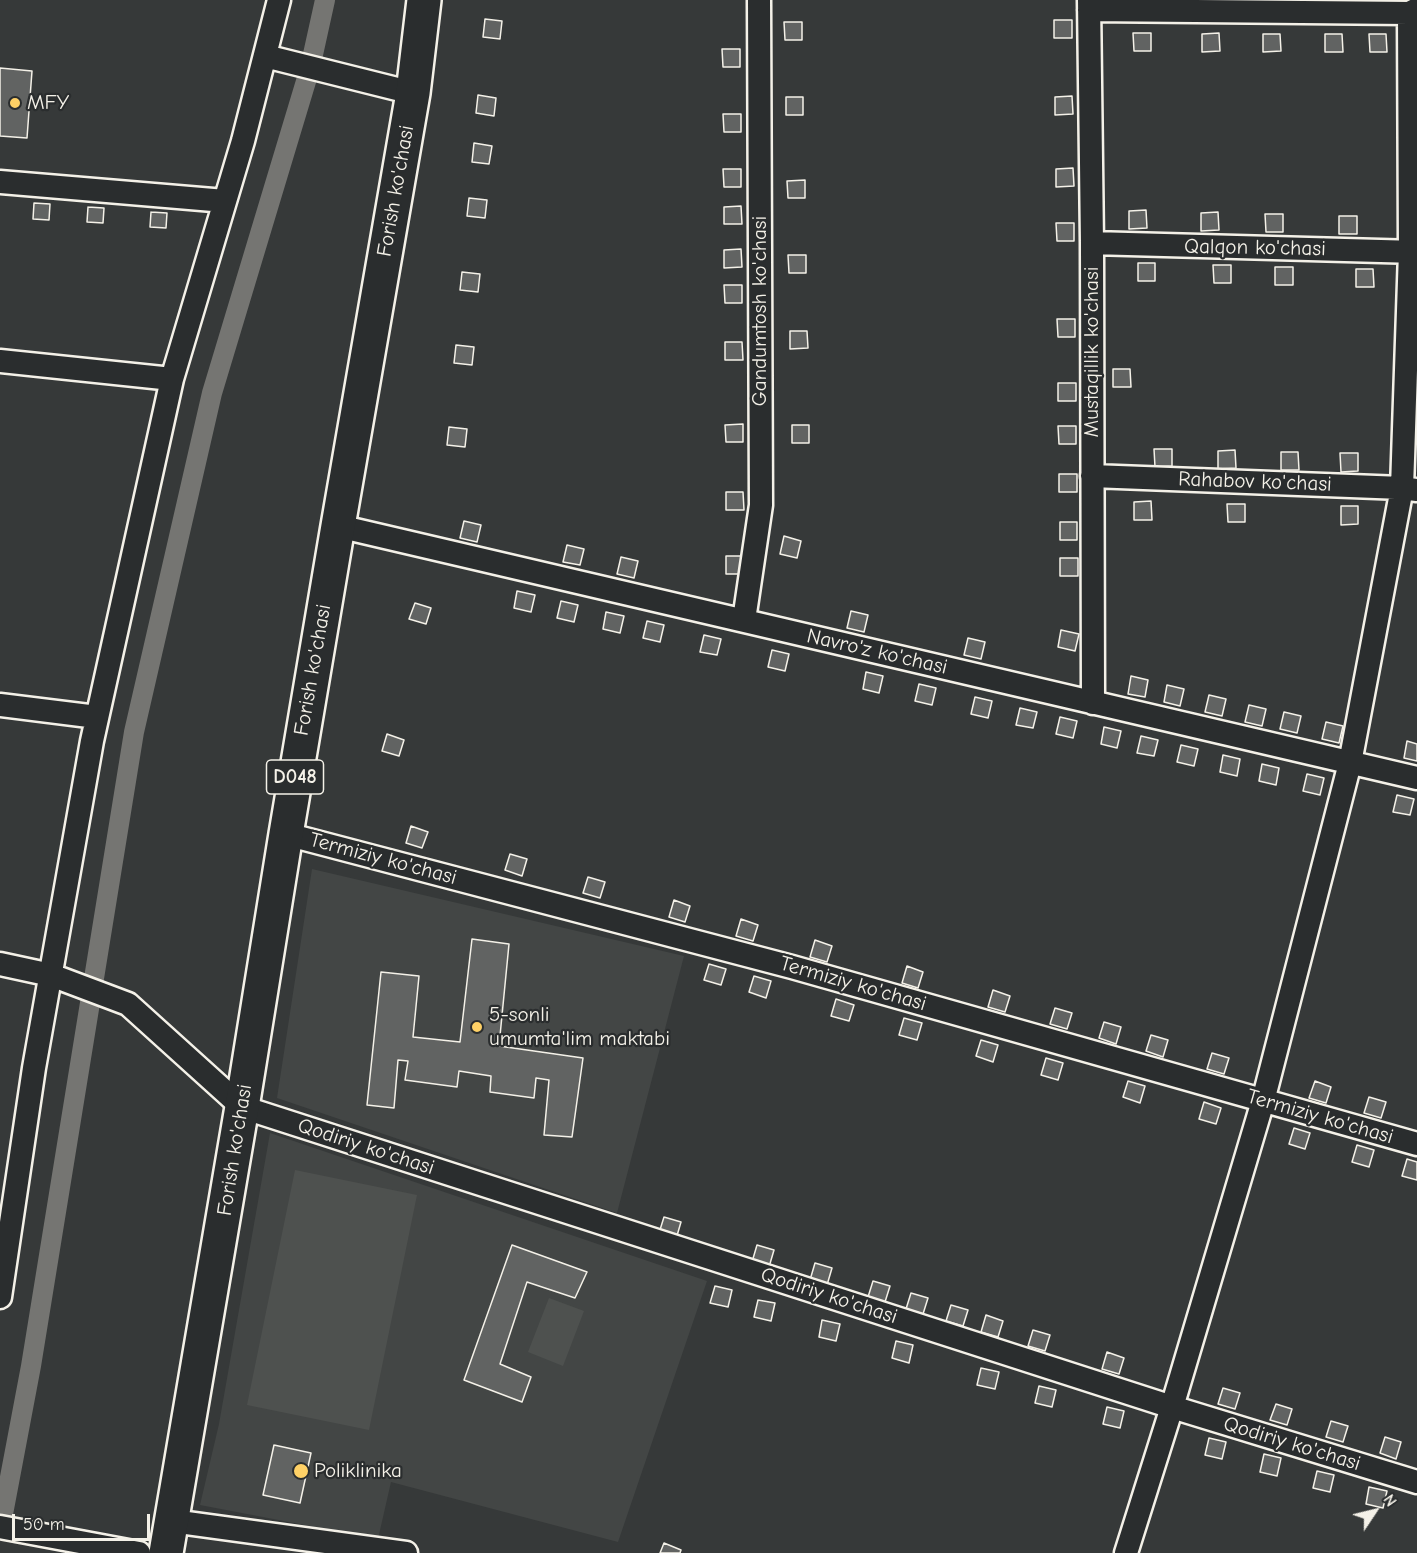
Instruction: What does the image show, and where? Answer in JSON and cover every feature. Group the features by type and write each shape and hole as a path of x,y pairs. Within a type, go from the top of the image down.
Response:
{"main road":[{"name":"Forish ko'chasi","path":"166,1553 413,93 424,0"}],"street":[{"path":"0,1297 5,1230 97,717 172,379 243,141 279,0"},
{"name":"Gandumtosh ko'chasi","path":"744,621 761,505 759,0"},
{"path":"1089,5 1413,11 1414,252 1410,489 1350,763 1263,1101 1126,1553"},
{"name":"Mustaqillik ko'chasi","path":"1089,5 1093,703"},
{"path":"265,56 413,93"},
{"path":"0,182 225,201"},
{"name":"Qalqon ko'chasi","path":"1092,243 1414,252"},
{"path":"0,361 172,379"},
{"name":"Rahabov ko'chasi","path":"1092,476 1410,489"},
{"name":"Navro'z ko'chasi","path":"338,526 1417,778"},
{"path":"0,705 97,717"},
{"name":"Termiziy ko'chasi","path":"286,834 792,967 1417,1144"},
{"path":"0,964 51,975 128,1004 242,1107"},
{"name":"Qodiriy ko'chasi","path":"242,1107 1172,1407 1417,1482"},
{"path":"172,1521 406,1553"},
{"path":"0,1527 140,1553"}],"shaded area":[{"name":"5-sonli umumta'lim maktabi","path":"312,869 684,956 617,1213 277,1098"},
{"path":"270,1133 707,1281 618,1542 391,1482 378,1539 200,1505 219,1424"},
{"path":"295,1170 417,1195 369,1430 247,1405"},
{"path":"549,1298 584,1311 563,1366 528,1352"}],"building":[{"path":"485,19 502,21 500,39 483,37"},
{"path":"1054,20 1072,20 1072,38 1054,38"},
{"path":"784,22 802,22 802,40 785,40"},
{"path":"1133,33 1151,33 1151,51 1134,51"},
{"path":"1219,33 1220,51 1202,52 1202,34"},
{"path":"1263,34 1280,34 1281,51 1263,52"},
{"path":"1325,34 1342,34 1343,52 1325,52"},
{"path":"1369,34 1386,34 1387,52 1370,52"},
{"path":"722,49 740,49 740,67 723,67"},
{"name":"MFY","path":"0,68 32,71 27,138 0,136"},
{"path":"478,95 496,98 494,116 476,113"},
{"path":"1072,96 1073,114 1055,115 1055,97"},
{"path":"786,97 803,97 803,115 786,115"},
{"path":"723,114 741,114 741,132 724,132"},
{"path":"474,143 492,146 489,164 472,162"},
{"path":"1073,168 1074,186 1056,187 1056,169"},
{"path":"723,169 741,169 741,187 724,187"},
{"path":"805,180 805,198 788,198 787,181"},
{"path":"469,198 487,200 485,218 467,216"},
{"path":"34,203 50,204 49,220 33,219"},
{"path":"741,206 742,224 724,224 724,207"},
{"path":"88,207 104,208 103,223 87,222"},
{"path":"1146,210 1147,228 1129,229 1129,211"},
{"path":"151,212 167,213 166,228 150,227"},
{"path":"1218,212 1219,230 1201,231 1201,213"},
{"path":"1265,214 1283,214 1283,232 1266,232"},
{"path":"1339,216 1357,216 1357,234 1339,234"},
{"path":"1056,223 1074,223 1074,241 1057,241"},
{"path":"741,249 742,267 724,268 724,250"},
{"path":"788,255 806,255 806,273 789,273"},
{"path":"1138,263 1155,263 1155,281 1138,281"},
{"path":"1213,265 1231,265 1231,283 1214,283"},
{"path":"1275,267 1293,267 1293,285 1275,285"},
{"path":"1356,269 1373,269 1374,287 1356,287"},
{"path":"462,272 480,274 478,292 460,290"},
{"path":"724,285 742,285 742,303 725,303"},
{"path":"1057,319 1075,319 1075,337 1058,337"},
{"path":"790,331 807,331 808,348 790,349"},
{"path":"725,342 742,342 743,360 725,360"},
{"path":"456,345 474,347 472,365 454,363"},
{"path":"1113,369 1130,369 1131,387 1113,387"},
{"path":"1058,383 1076,383 1076,401 1058,401"},
{"path":"743,424 743,442 726,442 725,425"},
{"path":"792,425 809,425 809,443 792,443"},
{"path":"1058,426 1076,426 1076,444 1059,444"},
{"path":"449,427 467,429 465,447 447,445"},
{"path":"1154,449 1172,449 1172,466 1155,467"},
{"path":"1235,450 1236,468 1218,469 1218,451"},
{"path":"1281,452 1298,452 1299,470 1281,470"},
{"path":"1340,453 1358,453 1358,471 1341,472"},
{"path":"1059,474 1077,474 1077,492 1059,492"},
{"path":"726,492 743,492 744,510 726,510"},
{"path":"1151,501 1152,520 1134,520 1134,502"},
{"path":"1227,504 1245,504 1245,522 1228,522"},
{"path":"1341,506 1358,506 1358,524 1341,525"},
{"path":"464,521 481,525 477,542 460,538"},
{"path":"1060,522 1077,522 1077,540 1060,540"},
{"path":"784,536 801,541 797,558 780,554"},
{"path":"567,545 584,549 580,565 563,562"},
{"path":"726,556 743,556 744,574 726,574"},
{"path":"621,557 638,561 634,578 617,574"},
{"path":"1060,558 1078,558 1078,576 1060,576"},
{"path":"517,591 535,595 531,612 514,608"},
{"path":"561,601 578,605 574,622 557,618"},
{"path":"415,603 431,608 426,624 409,619"},
{"path":"851,611 868,615 864,632 847,628"},
{"path":"606,612 624,616 620,633 603,629"},
{"path":"647,621 664,625 660,642 643,638"},
{"path":"1061,630 1079,634 1075,651 1058,647"},
{"path":"704,635 721,639 717,655 700,652"},
{"path":"968,638 985,642 981,659 964,655"},
{"path":"772,650 789,654 785,671 768,667"},
{"path":"866,672 883,676 879,693 863,689"},
{"path":"1131,676 1148,680 1145,697 1128,694"},
{"path":"919,684 936,688 932,705 915,701"},
{"path":"1167,685 1184,689 1180,706 1164,702"},
{"path":"1209,695 1226,699 1222,716 1205,712"},
{"path":"975,697 992,701 988,718 971,714"},
{"path":"1249,705 1266,709 1262,726 1245,722"},
{"path":"1020,708 1037,712 1033,728 1016,725"},
{"path":"1284,712 1301,716 1297,733 1280,729"},
{"path":"1060,717 1077,721 1073,738 1056,734"},
{"path":"1326,722 1343,726 1339,743 1322,739"},
{"path":"1104,727 1121,731 1117,748 1101,744"},
{"path":"387,734 404,740 399,756 382,751"},
{"path":"1141,736 1158,740 1154,756 1137,753"},
{"path":"1407,741 1417,744 1417,761 1404,758"},
{"path":"1181,745 1198,749 1194,766 1177,762"},
{"path":"1223,755 1240,759 1237,776 1220,772"},
{"path":"1262,764 1279,768 1276,785 1259,781"},
{"path":"1307,774 1324,778 1320,795 1303,791"},
{"path":"1397,795 1414,799 1410,815 1393,812"},
{"path":"411,826 428,832 422,848 406,843"},
{"path":"510,854 527,859 522,876 505,870"},
{"path":"588,877 605,882 600,898 583,893"},
{"path":"674,900 690,906 685,922 669,917"},
{"path":"741,919 758,925 753,941 736,936"},
{"path":"472,939 509,944 499,1046 583,1058 572,1137 544,1135 549,1080 536,1078 534,1098 490,1092 491,1076 459,1071 457,1087 405,1080 408,1061 398,1060 394,1108 367,1105 381,972 419,976 413,1037 460,1042"},
{"path":"815,940 832,946 827,962 810,957"},
{"path":"709,964 726,969 721,985 704,980"},
{"path":"907,966 923,972 918,988 902,983"},
{"path":"754,976 771,981 766,998 749,992"},
{"path":"993,990 1010,996 1005,1012 988,1007"},
{"path":"836,999 854,1005 849,1021 831,1016"},
{"path":"1055,1008 1072,1013 1067,1029 1050,1024"},
{"path":"904,1018 922,1023 917,1040 899,1035"},
{"path":"1104,1022 1121,1027 1116,1044 1099,1038"},
{"path":"1151,1035 1168,1040 1163,1057 1146,1051"},
{"path":"981,1040 998,1045 993,1062 976,1056"},
{"path":"1212,1053 1229,1058 1224,1074 1207,1069"},
{"path":"1046,1058 1063,1063 1058,1080 1041,1075"},
{"path":"1128,1081 1145,1086 1140,1103 1123,1097"},
{"path":"1315,1081 1331,1087 1326,1103 1309,1098"},
{"path":"1369,1097 1386,1102 1381,1118 1364,1113"},
{"path":"1204,1102 1221,1108 1216,1124 1199,1119"},
{"path":"1294,1128 1310,1133 1305,1149 1289,1144"},
{"path":"1357,1145 1374,1150 1369,1167 1352,1162"},
{"path":"1407,1159 1417,1162 1417,1180 1402,1176"},
{"path":"664,1217 681,1222 676,1239 659,1233"},
{"path":"512,1245 587,1272 575,1298 527,1282 500,1364 531,1377 522,1402 464,1380"},
{"path":"757,1245 774,1250 769,1267 752,1262"},
{"path":"815,1263 832,1268 827,1285 810,1280"},
{"path":"873,1281 890,1286 885,1302 868,1297"},
{"path":"715,1286 732,1290 728,1307 710,1303"},
{"path":"911,1293 928,1298 923,1314 906,1309"},
{"path":"758,1300 775,1303 771,1321 754,1317"},
{"path":"951,1305 968,1310 963,1326 946,1321"},
{"path":"986,1315 1003,1321 998,1337 981,1332"},
{"path":"822,1320 840,1324 836,1341 819,1337"},
{"path":"1033,1330 1050,1335 1045,1351 1028,1346"},
{"path":"896,1341 913,1345 909,1363 892,1358"},
{"path":"1107,1352 1124,1358 1119,1374 1102,1369"},
{"path":"981,1368 999,1372 995,1389 977,1385"},
{"path":"1039,1386 1056,1390 1052,1407 1035,1403"},
{"path":"1223,1388 1240,1393 1235,1409 1218,1404"},
{"path":"1276,1404 1292,1409 1287,1425 1270,1420"},
{"path":"1107,1407 1124,1411 1120,1428 1103,1424"},
{"path":"1331,1421 1348,1426 1343,1442 1326,1437"},
{"path":"1385,1437 1401,1442 1396,1459 1380,1453"},
{"path":"1209,1438 1226,1442 1222,1459 1205,1455"},
{"path":"274,1445 311,1453 300,1503 263,1495"},
{"path":"1264,1454 1281,1458 1277,1476 1260,1472"},
{"path":"1317,1471 1334,1475 1330,1492 1313,1488"},
{"path":"1369,1487 1387,1491 1383,1508 1366,1504"},
{"path":"664,1543 681,1550 680,1553 660,1553"}],"waterway":[{"path":"0,1530 31,1366 134,732 212,393 310,68 325,0"}],"place":[{"name":"MFY","path":"15,103"},
{"name":"5-sonli umumta'lim maktabi","path":"477,1027"},
{"name":"Poliklinika","path":"301,1471"}]}
